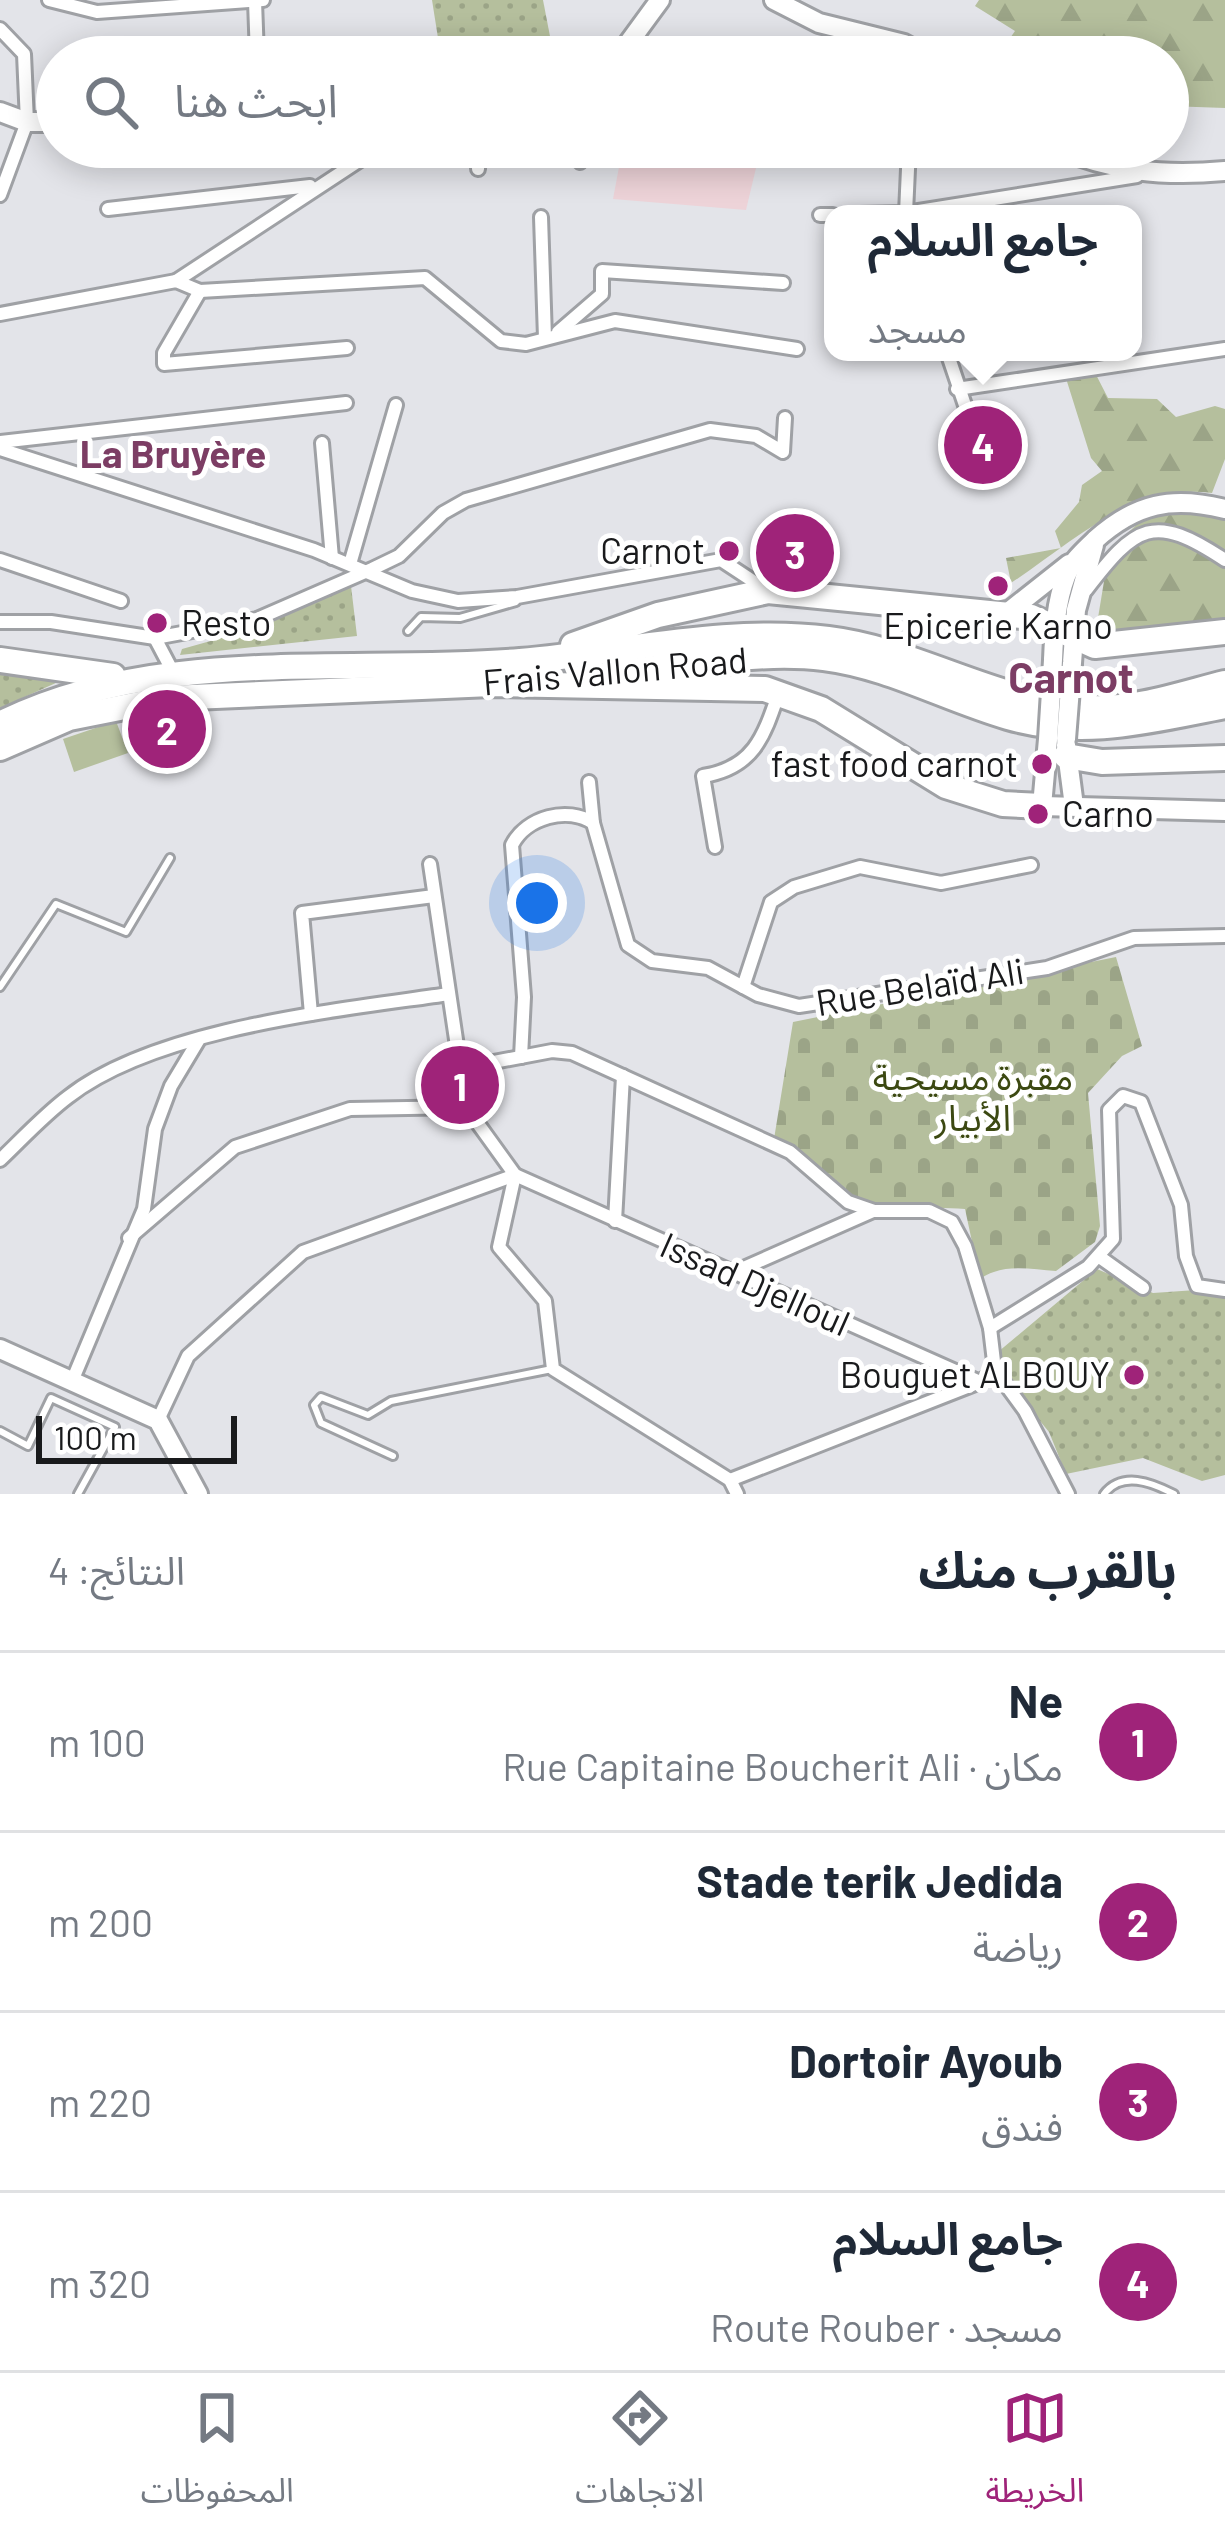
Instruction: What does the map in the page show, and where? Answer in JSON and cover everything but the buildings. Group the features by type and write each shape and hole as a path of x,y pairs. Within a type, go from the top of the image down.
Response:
{"highway":[{"path":"468,665 558,650 658,616 767,591 1007,613 1065,643 1095,646 1225,632"},
{"name":"Frais Vallon Road","path":"0,724 91,689 176,676 468,665 789,636 863,646 1023,699 1070,707 1132,705 1225,683"},
{"name":"Frais Vallon Road","path":"0,748 69,718 139,701 491,684 803,657 862,666 1012,718 1066,728 1112,728 1225,706"},
{"path":"0,660 95,676 176,676"},
{"path":"491,684 779,691 821,709 946,786 1003,804 1042,806"},
{"path":"1057,746 1102,762 1225,758"}],"main road":[{"path":"634,36 660,0"},
{"path":"774,0 819,23 872,36"},
{"path":"0,112 36,122"},
{"path":"1108,168 1147,174 1225,171"},
{"path":"1007,613 1130,512 1184,502 1225,509"},
{"path":"1065,643 1095,540"},
{"path":"1073,561 1057,746 1042,806 1225,811"},
{"path":"1057,746 1074,806"},
{"path":"0,1349 158,1420 198,1494"}],"street":[{"path":"49,0 72,10 97,12 259,0 258,36"},
{"path":"0,29 24,54 27,122 0,195"},
{"path":"0,314 176,281 345,168"},
{"path":"906,205 908,168"},
{"path":"975,205 1147,174"},
{"path":"108,209 317,185"},
{"path":"541,217 548,338"},
{"path":"548,338 602,294 602,272 783,283"},
{"path":"176,281 200,291 425,278 501,341 548,338 615,321 797,349"},
{"path":"200,291 164,353 164,364 347,347"},
{"path":"957,389 1225,349"},
{"path":"949,361 970,417"},
{"path":"0,446 346,403"},
{"path":"355,568 397,405"},
{"path":"0,622 51,622 155,638 257,619 355,568 399,556 443,514 466,500 710,430 755,436 783,452 785,418"},
{"path":"322,442 332,558"},
{"path":"0,446 458,602 721,560 767,591"},
{"path":"1065,643 1113,557 1149,531 1175,530 1225,560"},
{"path":"0,560 121,601"},
{"path":"155,638 176,676"},
{"path":"715,847 703,776 734,769 752,755 779,691"},
{"path":"589,782 593,823"},
{"path":"521,1057 524,997 512,845 544,819 580,814 593,823"},
{"name":"Rue Belaïd Ali","path":"593,823 626,942 652,961 708,968 743,987 800,1006 1047,968 1134,938 1225,937"},
{"path":"430,865 466,1107 514,1175 499,1247 545,1301 553,1369 730,1480 737,1494"},
{"path":"743,987 762,921 772,902 794,887 860,867 941,883 1031,866"},
{"path":"310,1014 302,913 434,896"},
{"path":"0,1160 69,1095 114,1070 198,1041 310,1014 449,994"},
{"path":"74,1379 144,1209 154,1129 171,1086 198,1041"},
{"path":"462,1069 572,1053 790,1152 848,1202 874,1211 928,1211 952,1222 965,1246 989,1328 995,1370 1025,1411 1068,1494"},
{"path":"615,1221 622,1076"},
{"path":"989,1328 1101,1258 1113,1239 1109,1110 1114,1101 1133,1097 1141,1102 1181,1204 1190,1272 1197,1286 1225,1290"},
{"path":"129,1238 235,1147 350,1108 466,1107"},
{"path":"158,1420 188,1356 304,1252 514,1175"},
{"name":"Issad Djelloul","path":"514,1175 980,1382"},
{"path":"730,1274 874,1211"},
{"path":"1101,1258 1143,1288"},
{"path":"0,1336 10,1350 44,1368"},
{"path":"730,1480 980,1382 995,1370"}],"lane":[{"path":"408,631 422,617 498,610 535,593"},
{"path":"0,987 56,904 126,932 170,858"},
{"path":"393,1456 321,1423 314,1405 321,1397 368,1415 392,1402 553,1369"},
{"path":"0,1431 28,1447 51,1398 115,1427 78,1494"},
{"path":"1104,1494 1112,1484 1132,1479 1174,1494"}],"shaded area":[{"path":"619,168 756,168 746,210 613,199"}],"green space":[{"path":"432,0 543,0 550,36 438,36"},
{"path":"979,0 1225,0 1225,108 1189,107 1189,36 1012,36 1015,31 975,6"},
{"path":"1092,367 1108,398 1157,399 1176,417 1215,406 1225,409 1225,459 1212,493 1183,492 1130,506 1061,548 1055,531 1079,502 1082,485 1102,471 1091,458 1064,372"},
{"path":"1155,507 1225,515 1225,621 1095,636 1109,551"},
{"path":"1060,548 1034,567 1011,583 1006,558"},
{"path":"351,586 357,636 180,655 182,649 260,627"},
{"path":"0,665 67,678 0,708"},
{"path":"189,706 197,739 145,752 136,719"},
{"path":"116,721 128,753 74,772 63,739"},
{"name":"مقبرة مسيحية الأبيار","path":"1116,957 1142,1046 1122,1056 1088,1093 1100,1226 1095,1242 1056,1271 1007,1269 980,1279 965,1209 864,1200 774,1139 793,1022"},
{"path":"1097,1269 1153,1293 1225,1288 1225,1475 1202,1481 1143,1458 1066,1474 1049,1432 1008,1382 998,1352"}],"place":[{"name":"جامع السلام","path":"983,445"},
{"name":"Carnot","path":"729,551"},
{"name":"Dortoir Ayoub","path":"795,553"},
{"name":"Epicerie Karno","path":"998,586"},
{"name":"Resto","path":"157,623"},
{"name":"Stade terik Jedida","path":"167,729"},
{"name":"fast food carnot","path":"1042,764"},
{"name":"Carno","path":"1038,814"},
{"name":"Ne","path":"460,1085"},
{"name":"Bouguet ALBOUY","path":"1134,1375"}],"district":[{"name":"La Bruyère","path":"173,454"},
{"name":"Carnot","path":"1071,678"}]}
